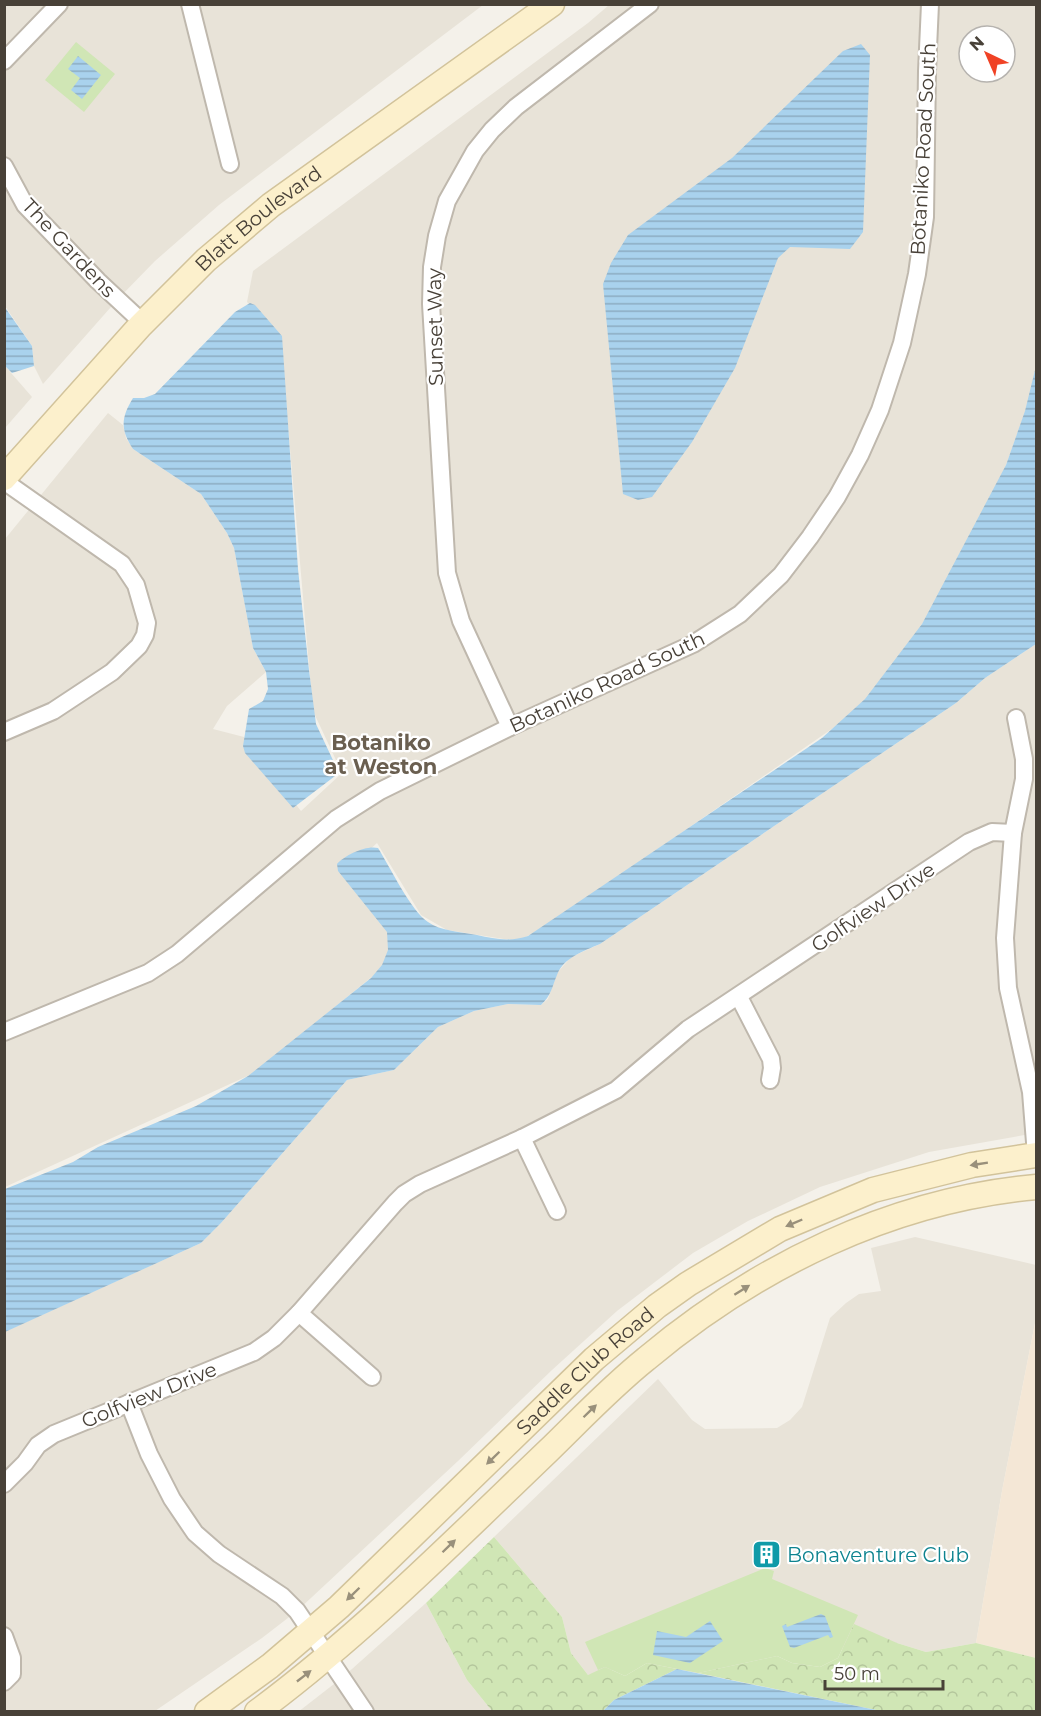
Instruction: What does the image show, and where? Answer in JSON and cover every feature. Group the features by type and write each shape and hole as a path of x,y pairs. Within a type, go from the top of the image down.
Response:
{"street":[{"path":"4,62 59,4"},
{"path":"190,4 230,164"},
{"name":"Blatt Boulevard","path":"4,480 143,323 206,260 271,206 552,4"},
{"name":"Sunset Way","path":"510,727 461,621 447,573 431,304 432,267 437,236 447,201 475,151 492,130 516,106 650,4"},
{"name":"Botaniko Road South","path":"4,1032 147,973 177,954 336,819 380,791 510,727 693,644 740,614 780,575 810,537 837,497 860,455 880,410 902,343 917,274 925,217 930,4"},
{"name":"The Gardens","path":"4,166 25,205 98,281 143,323"},
{"path":"4,480 122,564 136,585 147,623 146,635 139,646 112,672 53,711 4,732"},
{"path":"1016,718 1021,738 1024,769 1013,833 1005,938 1008,988 1031,1092 1036,1156"},
{"name":"Golfview Drive","path":"4,1484 25,1463 38,1445 54,1434 254,1352 274,1338 299,1313 404,1194 420,1184 522,1138 616,1090 688,1029 969,842 993,832 1013,833"},
{"path":"739,997 767,1049 772,1068 770,1080"},
{"path":"522,1138 557,1211"},
{"name":"Saddle Club Road","path":"207,1712 270,1666 339,1607 594,1359 649,1312 688,1284 780,1229 873,1190 972,1165 1036,1156"},
{"name":"Saddle Club Road","path":"257,1712 328,1656 411,1582 630,1373 663,1346 738,1292 793,1259 862,1228 941,1203 997,1190 1036,1187"},
{"path":"299,1313 372,1377"},
{"path":"129,1403 149,1454 172,1499 195,1533 219,1554 282,1596 297,1611 365,1712"},
{"path":"4,1636 12,1658 12,1674 4,1682"}],"shaded area":[{"path":"4,5 483,5 219,205 155,261 43,384 34,366 32,346 5,306"},
{"path":"609,5 1036,5 1036,382 993,501 933,607 889,675 852,715 542,929 517,941 447,930 421,915 377,843 348,870 394,929 384,967 254,1073 5,1187 5,539 108,413 123,425 126,438 133,449 201,494 227,533 234,548 253,648 266,672 227,706 213,729 244,737 301,811 342,773 313,711 280,334 247,302 253,271 588,23"},
{"path":"5,366 32,397 5,428"},
{"path":"1036,644 1036,1133 929,1152 820,1187 748,1221 693,1253 617,1311 297,1611 262,1638 155,1711 5,1711 4,1332 201,1243 347,1080 394,1070 438,1027 474,1011 508,1004 541,1005 548,999 557,973 571,957 600,944 956,703 985,678"},
{"path":"915,1237 1036,1265 1036,1318 1002,1491 976,1643 926,1652 897,1643 777,1656 698,1673 647,1663 588,1675 571,1653 562,1617 494,1537 658,1379 692,1420 705,1429 777,1428 790,1420 802,1407 830,1318 859,1294 881,1291 871,1248"},
{"path":"1036,1318 1036,1658 976,1643 1002,1491"},
{"path":"426,1603 467,1680 492,1711 298,1712 343,1677"}],"green space":[{"path":"76,42 115,74 84,112 45,80"},
{"path":"494,1537 562,1617 571,1653 588,1675 605,1667 625,1676 647,1663 677,1669 614,1700 603,1711 492,1711 467,1680 426,1603"},
{"path":"765,1568 774,1571 772,1579 858,1615 838,1658 820,1667 792,1663 777,1656 698,1673 647,1663 625,1676 605,1667 598,1670 585,1642"},
{"path":"854,1624 897,1643 926,1652 976,1643 1036,1658 1036,1711 881,1711 698,1673 777,1656 792,1663 820,1667 838,1658"}],"water":[{"path":"861,44 870,55 863,232 850,249 790,247 778,258 735,368 692,442 652,497 638,500 623,494 603,284 611,263 628,235 732,158 843,51"},
{"path":"78,56 101,75 82,99 71,90 80,78 68,69"},
{"path":"250,303 255,305 282,336 298,569 316,724 339,773 293,808 245,753 243,746 249,709 263,701 268,689 266,672 253,648 234,548 227,533 201,494 133,449 124,429 124,418 133,398 144,398 155,394 235,312"},
{"path":"4,306 32,346 34,366 12,373 5,366"},
{"path":"1036,366 1036,644 985,678 956,703 600,944 569,959 560,969 549,995 541,1005 508,1004 474,1011 438,1027 394,1070 347,1080 201,1243 5,1332 5,1189 73,1162 98,1147 196,1106 248,1076 371,978 382,965 388,950 387,932 338,871 337,864 350,854 362,849 378,848 415,908 433,925 451,931 496,939 528,936 822,738 865,699 922,624 1006,465 1025,411"},
{"path":"821,1614 825,1616 833,1637 830,1638 828,1635 794,1648 790,1647 782,1626 786,1624 787,1627"},
{"path":"710,1621 723,1641 690,1663 653,1655 657,1631 686,1637"},
{"path":"677,1669 881,1711 603,1711 614,1700"}],"place":[{"name":"Bonaventure Club","path":"766,1555"}],"district":[{"name":"Botaniko at Weston","path":"381,755"}]}
